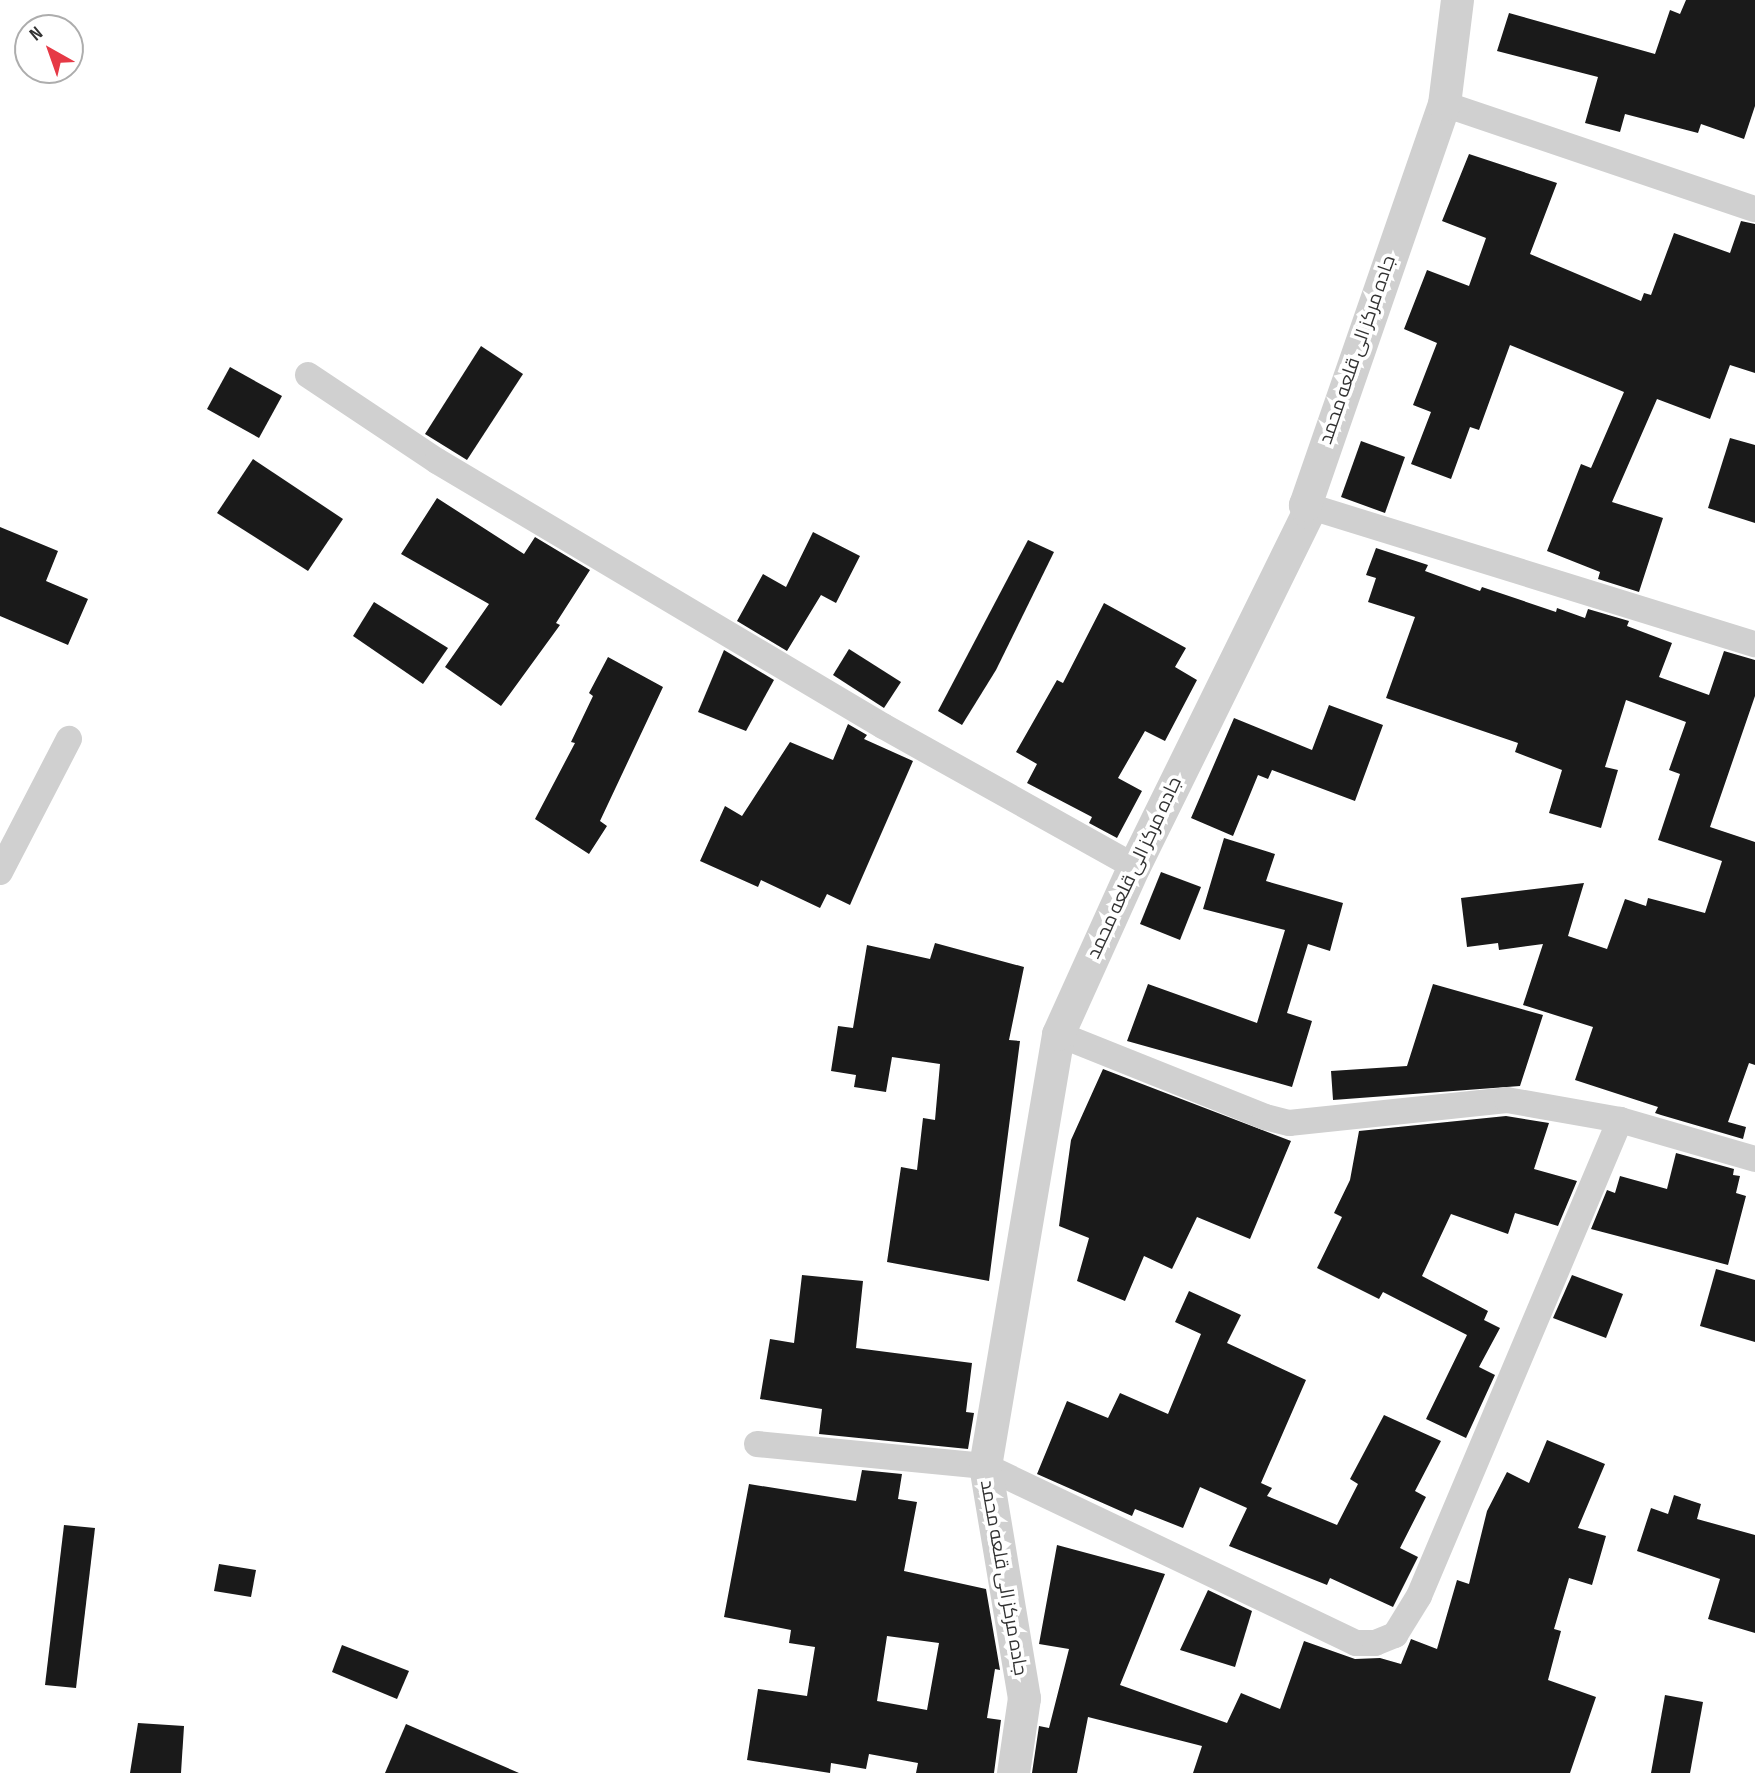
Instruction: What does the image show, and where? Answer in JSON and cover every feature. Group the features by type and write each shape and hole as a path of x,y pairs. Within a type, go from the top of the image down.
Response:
{"street":[{"name":"جاده مرکز الی قلعه محمد","path":"1013,1773 1024,1698 985,1466 1058,1034 1134,866 1308,512 1305,505 1444,104 1457,0"},
{"path":"1444,104 1755,209"},
{"path":"308,375 437,461 777,663 1134,866"},
{"path":"1305,505 1755,644"},
{"path":"0,872 69,739"},
{"path":"1058,1034 1265,1117 1289,1123 1507,1100 1620,1120 1755,1159"},
{"path":"757,1444 985,1466 1356,1643 1375,1643 1395,1635 1419,1596 1620,1120"}],"building":[{"path":"1686,0 1755,0 1755,106 1744,139 1701,124 1698,133 1625,114 1620,132 1585,123 1598,77 1497,51 1509,13 1655,54 1670,10 1680,14"},
{"path":"1469,154 1557,183 1530,254 1641,301 1644,293 1651,295 1674,233 1730,253 1741,221 1755,224 1755,373 1730,365 1710,419 1657,399 1612,502 1663,518 1639,592 1598,579 1600,572 1547,551 1581,464 1591,468 1624,392 1510,345 1479,430 1470,427 1451,479 1411,464 1431,412 1413,405 1437,343 1404,329 1427,270 1469,286 1486,238 1442,221"},
{"path":"481,346 523,374 467,460 425,434"},
{"path":"230,367 282,396 259,438 207,409"},
{"path":"1730,438 1755,445 1755,523 1708,508"},
{"path":"1361,441 1405,457 1385,513 1341,497"},
{"path":"253,459 343,519 308,571 217,513"},
{"path":"437,498 524,554 535,537 590,570 556,623 560,625 501,706 445,667 489,604 401,554"},
{"path":"0,527 58,551 46,581 88,599 68,645 0,616"},
{"path":"813,532 860,556 836,603 821,595 787,651 737,621 763,574 786,587"},
{"path":"1028,540 1054,552 996,670 962,725 938,711"},
{"path":"1376,548 1428,565 1425,571 1480,591 1482,587 1556,612 1557,608 1585,618 1588,609 1629,621 1627,626 1672,643 1659,677 1709,695 1724,651 1755,660 1755,696 1710,827 1755,842 1755,1065 1749,1063 1728,1122 1746,1127 1743,1139 1655,1113 1658,1107 1575,1080 1593,1027 1523,1005 1543,944 1499,950 1498,943 1467,947 1461,898 1584,883 1568,936 1607,949 1625,899 1646,906 1648,898 1705,913 1722,861 1658,840 1680,774 1669,770 1686,722 1626,700 1605,767 1618,770 1601,828 1549,813 1562,770 1515,752 1518,743 1386,698 1415,617 1368,602 1376,578 1366,575"},
{"path":"374,602 448,648 423,684 353,636"},
{"path":"1104,603 1186,648 1175,667 1197,680 1165,741 1145,731 1118,778 1142,791 1117,838 1089,823 1092,817 1027,783 1037,764 1016,752 1057,680 1063,683"},
{"path":"849,649 901,682 884,708 833,675"},
{"path":"724,650 774,680 746,731 698,712"},
{"path":"608,657 663,687 600,821 607,826 589,854 535,819 575,743 571,742 593,696 589,693"},
{"path":"1329,705 1383,725 1355,801 1272,770 1268,779 1258,775 1233,836 1191,818 1234,718 1312,750"},
{"path":"848,724 867,735 864,739 913,761 850,905 827,894 820,908 761,880 758,887 700,861 725,806 742,816 790,742 833,760"},
{"path":"1224,838 1275,854 1266,881 1343,903 1330,951 1308,944 1287,1013 1312,1021 1292,1087 1127,1041 1148,984 1257,1023 1285,930 1203,909"},
{"path":"1161,872 1201,887 1180,940 1140,924"},
{"path":"935,943 1024,967 1009,1040 1020,1041 989,1281 887,1262 901,1167 917,1170 923,1118 935,1120 940,1064 892,1057 886,1092 854,1087 856,1075 831,1071 838,1026 853,1028 867,945 930,959"},
{"path":"1433,984 1543,1015 1520,1086 1333,1100 1331,1071 1407,1066"},
{"path":"1103,1069 1291,1141 1250,1239 1197,1217 1172,1269 1144,1256 1125,1301 1077,1281 1089,1238 1059,1226 1071,1140"},
{"path":"1506,1116 1549,1123 1534,1169 1577,1181 1558,1226 1515,1213 1508,1234 1451,1214 1422,1276 1488,1311 1484,1320 1500,1328 1479,1367 1495,1375 1466,1438 1426,1419 1467,1335 1383,1292 1379,1299 1317,1268 1342,1217 1334,1213 1350,1180 1359,1131"},
{"path":"1676,1153 1734,1169 1733,1175 1740,1176 1736,1193 1746,1196 1728,1265 1591,1229 1607,1190 1615,1193 1620,1176 1667,1189"},
{"path":"1716,1269 1755,1280 1755,1342 1700,1326"},
{"path":"802,1275 863,1281 856,1348 972,1363 966,1412 974,1413 968,1449 819,1434 822,1409 760,1399 770,1339 794,1343"},
{"path":"1572,1275 1623,1294 1606,1338 1553,1318"},
{"path":"1189,1291 1241,1315 1227,1343 1306,1380 1261,1483 1272,1488 1267,1496 1337,1525 1358,1484 1350,1479 1384,1415 1441,1441 1415,1491 1426,1497 1400,1548 1418,1557 1393,1607 1330,1578 1327,1585 1229,1546 1247,1508 1200,1487 1183,1528 1135,1509 1132,1516 1037,1474 1067,1401 1108,1418 1120,1393 1168,1414 1201,1334 1175,1322"},
{"path":"1547,1440 1605,1464 1578,1528 1606,1536 1592,1585 1569,1578 1554,1629 1561,1631 1548,1680 1596,1697 1570,1773 1193,1773 1202,1746 1088,1717 1077,1773 1032,1773 1039,1726 1049,1728 1069,1649 1039,1644 1057,1545 1165,1574 1120,1685 1227,1723 1241,1693 1280,1709 1304,1641 1355,1659 1380,1658 1401,1664 1411,1639 1437,1649 1457,1580 1469,1584 1487,1511 1507,1472 1529,1483"},
{"path":"862,1470 902,1474 898,1499 917,1502 904,1571 986,1589 1000,1670 995,1669 987,1718 1001,1720 994,1773 916,1773 918,1763 869,1754 866,1769 831,1763 830,1773 747,1760 758,1689 807,1696 815,1647 789,1643 791,1630 724,1617 749,1484 856,1501","holes":["887,1636 939,1643 927,1710 877,1701"]},
{"path":"1674,1495 1701,1504 1697,1519 1755,1535 1755,1633 1708,1619 1720,1579 1637,1551 1651,1508 1668,1514"},
{"path":"64,1525 95,1528 76,1688 45,1685"},
{"path":"219,1564 256,1570 251,1597 214,1591"},
{"path":"1208,1590 1252,1611 1235,1667 1180,1650"},
{"path":"342,1645 409,1671 397,1699 332,1672"},
{"path":"1665,1695 1703,1702 1690,1773 1651,1773"},
{"path":"138,1723 184,1726 181,1773 130,1773"},
{"path":"406,1724 519,1773 385,1773"}]}
